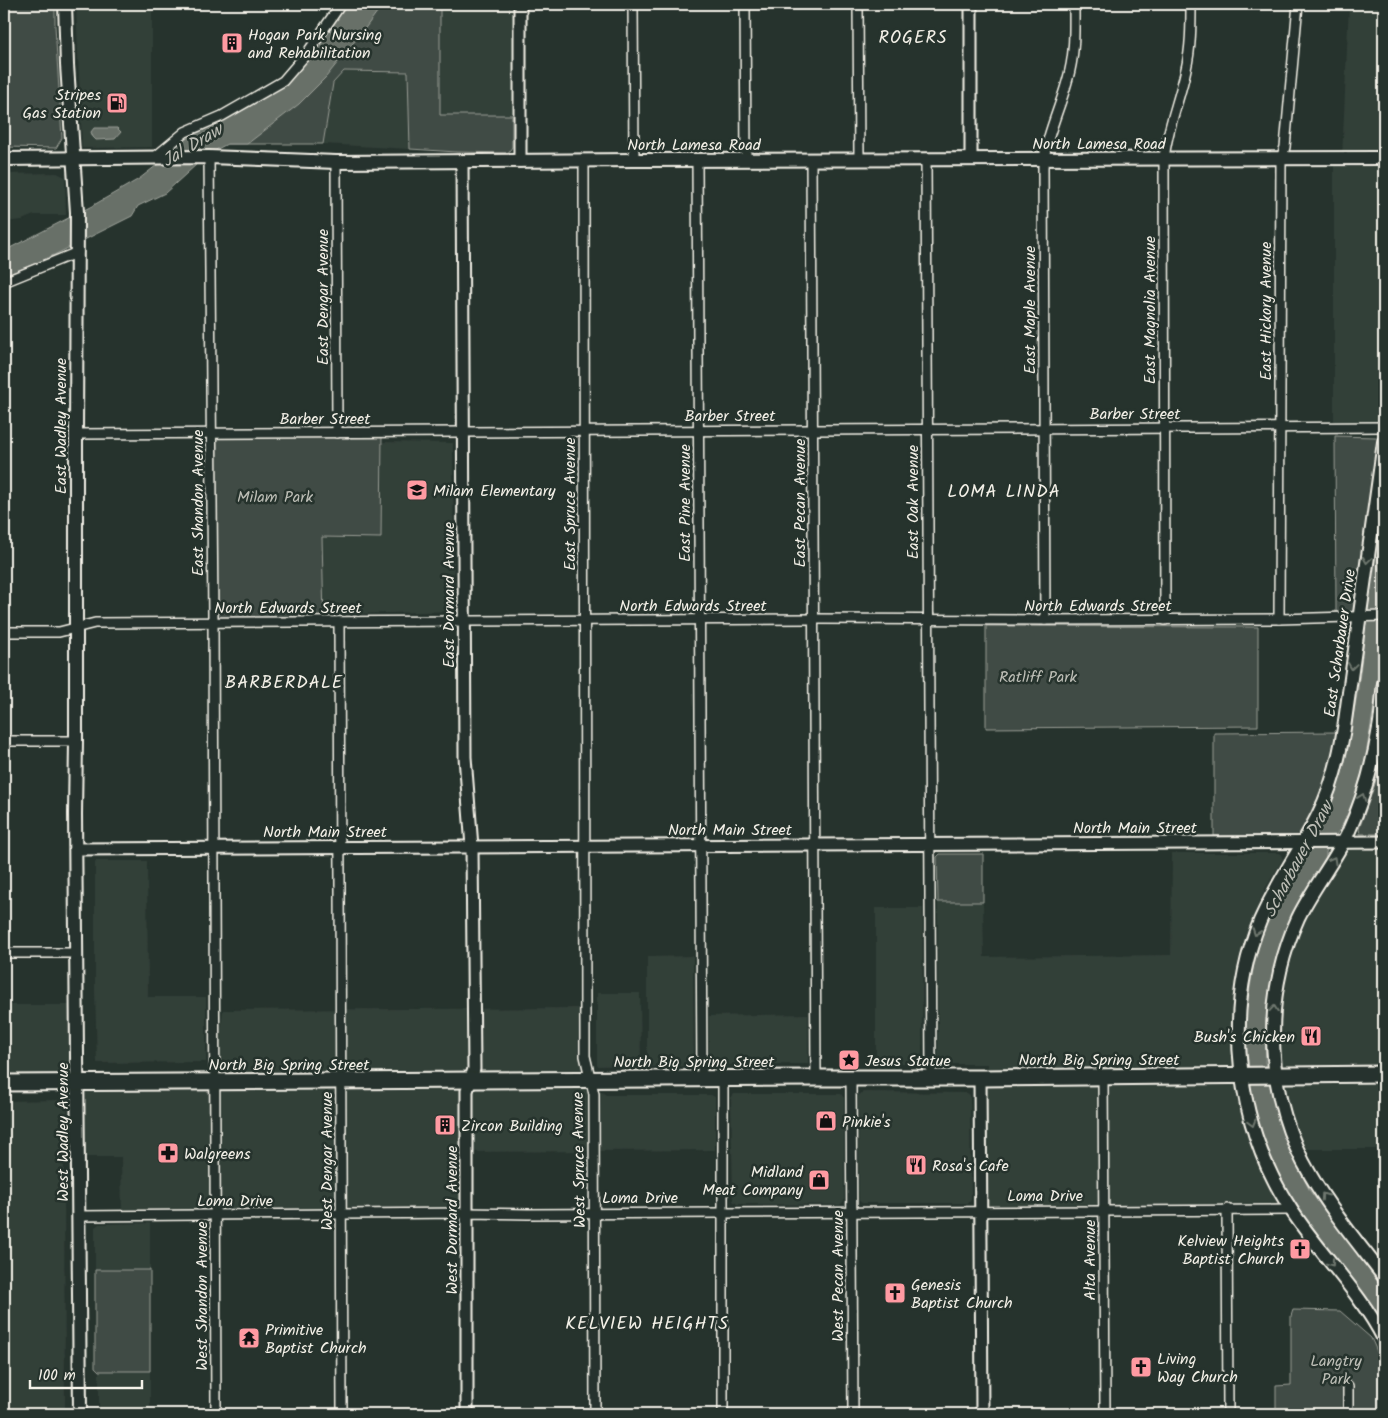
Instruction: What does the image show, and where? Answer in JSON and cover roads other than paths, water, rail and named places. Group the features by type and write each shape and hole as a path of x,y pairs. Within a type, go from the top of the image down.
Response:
{"highway":[{"name":"North Big Spring Street","path":"4,1083 1384,1074"}],"main road":[{"name":"East Wadley Avenue","path":"65,4 67,65 78,212 76,849"},
{"name":"North Lamesa Road","path":"4,159 209,157 336,162 1384,158"},
{"path":"1384,158 1384,168"},
{"name":"East Scharbauer Drive","path":"1384,442 1344,728 1335,772 1318,815 1265,910 1248,959 1240,1011 1240,1049 1247,1106 1257,1140 1270,1173 1291,1210 1368,1310 1384,1339"},
{"path":"1384,683 1379,727 1369,776 1343,842 1298,918 1283,959 1273,1014 1275,1075 1289,1128 1309,1173 1330,1205 1384,1277"},
{"name":"West Wadley Avenue","path":"76,849 80,1414"}],"street":[{"path":"155,157 185,132 222,116 283,81 308,52 341,4"},
{"path":"520,4 520,161"},
{"path":"633,4 634,160"},
{"path":"745,4 746,160"},
{"path":"858,4 859,159"},
{"path":"971,4 971,159"},
{"name":"East Maple Avenue","path":"1045,620 1044,159 1073,59 1075,42 1074,4"},
{"name":"East Magnolia Avenue","path":"1165,620 1164,159 1166,142 1189,53 1191,4"},
{"name":"East Hickory Avenue","path":"1279,619 1281,159 1285,146 1298,4"},
{"name":"East Shandon Avenue","path":"209,157 213,848"},
{"name":"East Oak Avenue","path":"926,159 931,1077"},
{"name":"East Spruce Avenue","path":"584,160 586,847"},
{"name":"East Pine Avenue","path":"697,160 702,1079"},
{"name":"East Pecan Avenue","path":"811,160 816,846"},
{"name":"East Dormard Avenue","path":"462,161 465,758 472,847"},
{"name":"East Dengar Avenue","path":"336,162 337,433"},
{"path":"4,282 78,252"},
{"name":"Barber Street","path":"76,434 1384,428"},
{"name":"North Edwards Street","path":"4,632 60,632 95,623 700,619 1165,620 1384,616"},
{"path":"339,622 339,848"},
{"path":"4,741 76,741"},
{"name":"North Main Street","path":"76,849 1384,842"},
{"path":"816,846 816,1078"},
{"name":"West Dormard Avenue","path":"468,1414 467,1091 474,1070 472,847"},
{"name":"West Spruce Avenue","path":"586,847 585,1056 594,1094 595,1414"},
{"name":"West Shandon Avenue","path":"213,848 216,1414"},
{"name":"West Dengar Avenue","path":"339,848 342,1414"},
{"path":"4,954 77,953"},
{"name":"Alta Avenue","path":"1103,1076 1105,1414"},
{"path":"980,1077 982,1414"},
{"path":"723,1078 723,1414"},
{"name":"West Pecan Avenue","path":"851,1078 853,1414"},
{"path":"1227,1209 1228,1414"},
{"name":"Loma Drive","path":"78,1216 981,1210 1291,1210"},
{"path":"1348,1386 1348,1414"}],"water":[{"name":"Jal Draw","path":"346,4 383,4 326,77 299,104 247,144 227,144 208,154 165,193 138,206 132,216 44,260 4,276 4,251 92,206 139,179 175,151 184,140 249,107 280,86 308,55"},
{"path":"94,128 117,128 121,132 115,139 96,140 91,132"},
{"path":"1384,476 1384,633 1364,767 1344,822 1295,911 1284,938 1269,998 1265,1062 1284,1133 1294,1159 1310,1191 1384,1290 1384,1329 1325,1244 1295,1209 1272,1165 1255,1117 1246,1064 1245,1017 1256,952 1266,922 1293,866 1305,854 1341,777 1358,689"}],"place":[{"name":"Hogan Park Nursing and Rehabilitation","path":"232,43"},
{"name":"Stripes Gas Station","path":"117,103"},
{"name":"Milam Elementary","path":"417,490"},
{"name":"Bush's Chicken","path":"1311,1036"},
{"name":"Jesus Statue","path":"849,1060"},
{"name":"Pinkie's","path":"826,1121"},
{"name":"Zircon Building","path":"445,1125"},
{"name":"Walgreens","path":"168,1153"},
{"name":"Rosa's Cafe","path":"916,1165"},
{"name":"Midland Meat Company","path":"819,1180"},
{"name":"Kelview Heights Baptist Church","path":"1300,1249"},
{"name":"Genesis Baptist Church","path":"895,1293"},
{"name":"Primitive Baptist Church","path":"249,1338"},
{"name":"Living Way Church","path":"1141,1367"}],"district":[{"name":"ROGERS","path":"913,37"},
{"name":"LOMA LINDA","path":"1004,491"},
{"name":"BARBERDALE","path":"284,682"},
{"name":"KELVIEW HEIGHTS","path":"647,1323"}],"park label":[{"name":"Milam Park","path":"275,496"},
{"name":"Ratliff Park","path":"1038,676"},
{"name":"Langtry Park","path":"1336,1369"}],"water label":[{"name":"Scharbauer Draw","path":"1298,859"}]}
